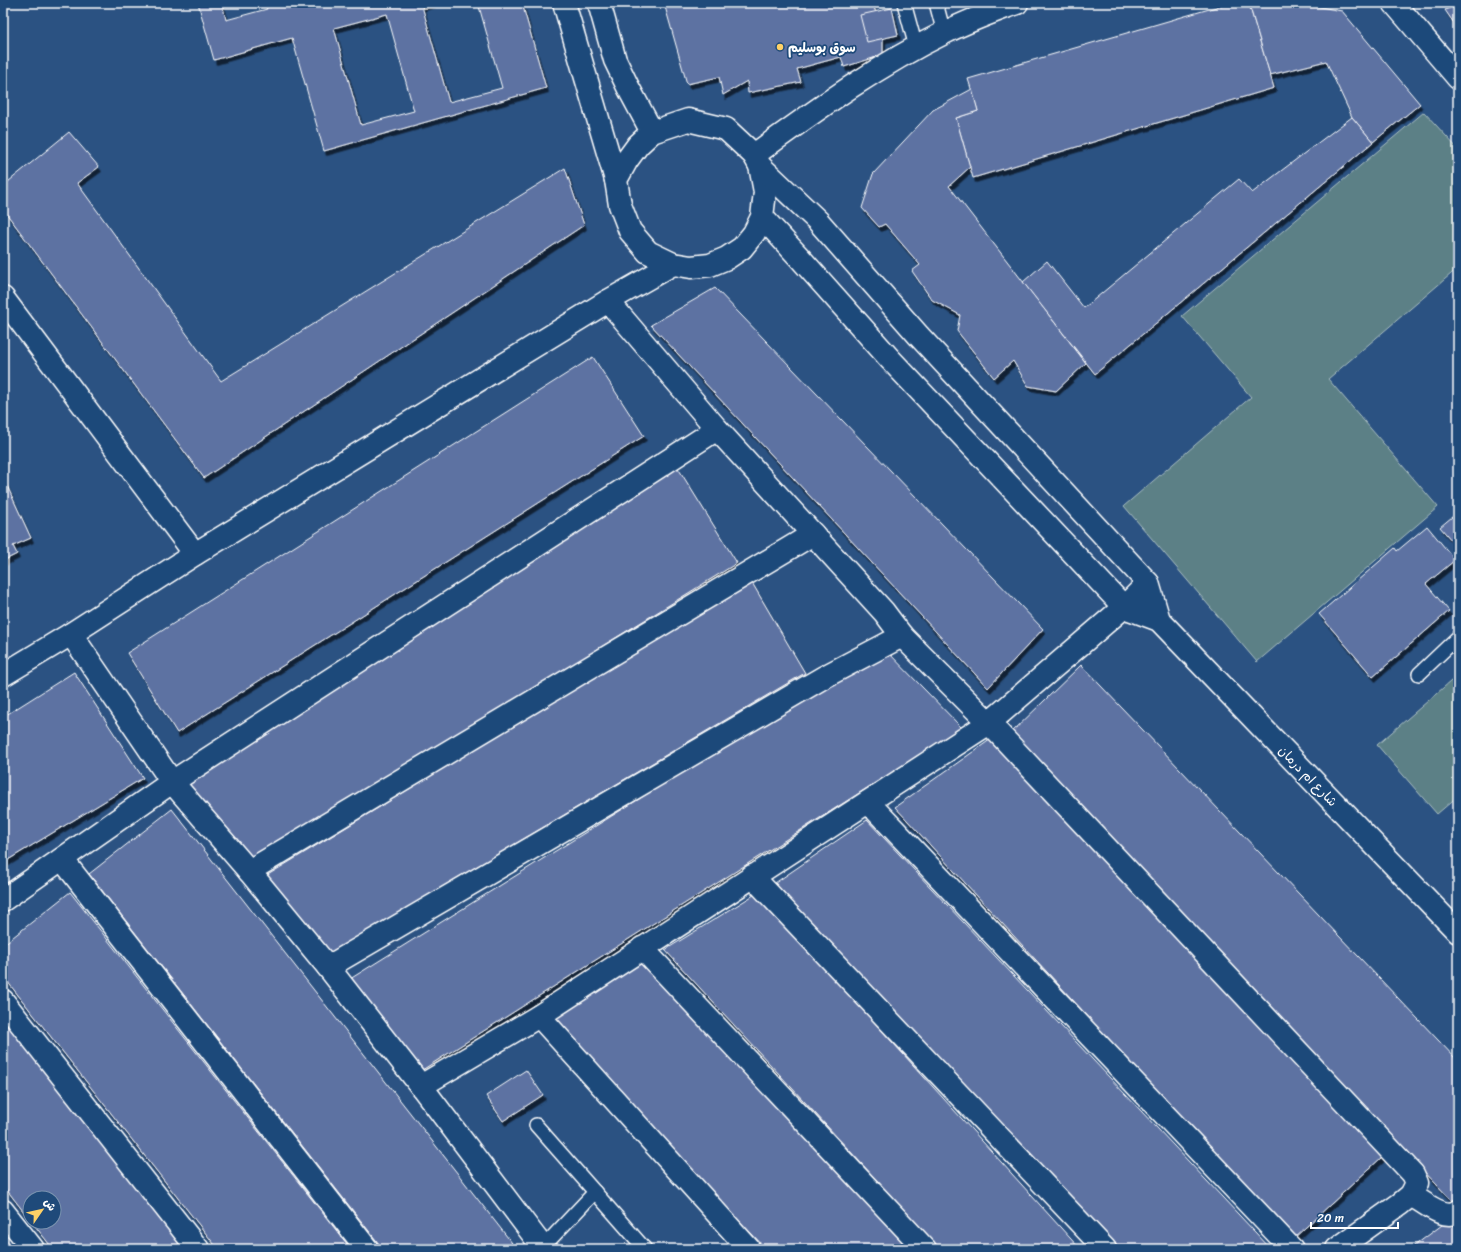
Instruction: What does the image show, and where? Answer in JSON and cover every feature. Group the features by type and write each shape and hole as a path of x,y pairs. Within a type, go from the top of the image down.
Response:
{"street":[{"path":"564,3 616,180 620,205 630,231 648,252 673,264 691,267 710,265 727,258 742,248 754,233 762,217 765,192 757,160"},
{"path":"598,3 615,60 652,132"},
{"path":"1394,3 1458,78"},
{"path":"757,160 828,102 868,75 944,32 1009,4"},
{"path":"616,180 627,160 638,145 652,132 688,120 726,129 818,221 919,336 1148,583 1159,620"},
{"path":"762,217 890,359 1124,607 1159,620"},
{"path":"3,675 71,634 195,554 608,301 673,264"},
{"path":"3,298 195,554"},
{"path":"608,301 717,429 884,612 902,636 989,723 1413,1174 1417,1183 1411,1195 1337,1249"},
{"path":"3,900 172,782 717,429"},
{"path":"249,871 813,534"},
{"path":"421,1086 538,1016 989,723 1124,607 1148,583"},
{"name":"شارع ام درمان","path":"1159,620 1458,932"},
{"path":"71,634 172,782 249,871 328,967 421,1086 542,1248"},
{"path":"328,967 824,677 902,636"},
{"path":"868,802 1292,1249"},
{"path":"62,859 366,1249"},
{"path":"752,876 1105,1249"},
{"path":"642,948 926,1249"},
{"path":"3,1001 198,1249"},
{"path":"538,1016 750,1249"},
{"path":"1411,1195 1443,1214 1453,1214 1458,1211"},
{"path":"3,1211 33,1249"}],"lane":[{"path":"904,3 916,47"},
{"path":"936,3 944,32"},
{"path":"1419,674 1458,637"},
{"path":"536,1124 645,1249"},
{"path":"542,1248 596,1192"}],"green space":[{"path":"1424,112 1458,149 1458,268 1328,379 1438,507 1257,662 1124,506 1251,397 1182,316"},
{"path":"1458,675 1458,796 1437,814 1377,745"}],"building":[{"path":"198,3 222,3 226,20 267,9 265,3 433,3 422,6 449,102 502,88 478,3 522,3 546,88 324,151 292,38 214,60","holes":["387,14 414,111 361,125 334,28"]},
{"name":"سوق بوسليم","path":"664,3 873,3 883,38 883,55 844,67 841,57 797,69 801,82 748,93 747,81 723,95 719,77 687,84"},
{"path":"1230,3 1244,3 1245,5 1249,4 1274,88 973,178 956,118 978,111 968,79"},
{"path":"1298,3 1342,11 1420,104 1373,142 1352,117 1326,61 1270,75 1249,4"},
{"path":"1458,4 1458,29 1445,10"},
{"path":"892,8 898,35 867,42 860,15"},
{"path":"972,89 978,111 956,118 970,167 949,186 1086,363 1056,391 1028,386 1013,361 994,378 957,331 960,315 932,300 912,271 920,265 885,224 879,227 862,208 873,174 933,110"},
{"path":"1352,117 1373,142 1095,374 1023,282 1047,261 1084,308 1239,179 1252,193"},
{"path":"69,132 99,167 77,183 221,381 565,168 584,225 204,478 3,209 3,186"},
{"path":"715,288 1043,629 988,688 651,325"},
{"path":"593,357 644,436 177,733 127,653"},
{"path":"678,468 737,563 255,861 184,781"},
{"path":"3,477 31,538 13,546 17,554 3,561"},
{"path":"1458,512 1458,548 1440,527"},
{"path":"1427,526 1455,560 1426,584 1449,611 1373,677 1319,614 1395,548 1397,551"},
{"path":"751,581 805,673 327,955 266,876"},
{"path":"883,647 962,728 419,1072 350,979"},
{"path":"1081,665 1458,1061 1458,1203 1456,1205 1009,735"},
{"path":"74,672 143,778 3,863 3,717"},
{"path":"994,737 1382,1157 1293,1239 895,807"},
{"path":"172,809 512,1243 505,1249 383,1249 89,874"},
{"path":"867,820 1271,1249 1117,1249 775,883"},
{"path":"70,892 351,1249 218,1249 3,976 3,945"},
{"path":"757,893 1080,1249 940,1249 665,950"},
{"path":"641,958 911,1249 766,1249 550,1020"},
{"path":"3,1015 187,1249 53,1249 38,1230 62,1230 62,1190 22,1190 22,1210 3,1185"},
{"path":"526,1070 543,1095 503,1121 486,1096"},
{"path":"1458,1213 1458,1249 1410,1249"},
{"path":"3,1236 14,1249 3,1249"}],"place":[{"name":"سوق بوسليم","path":"780,47"}]}
